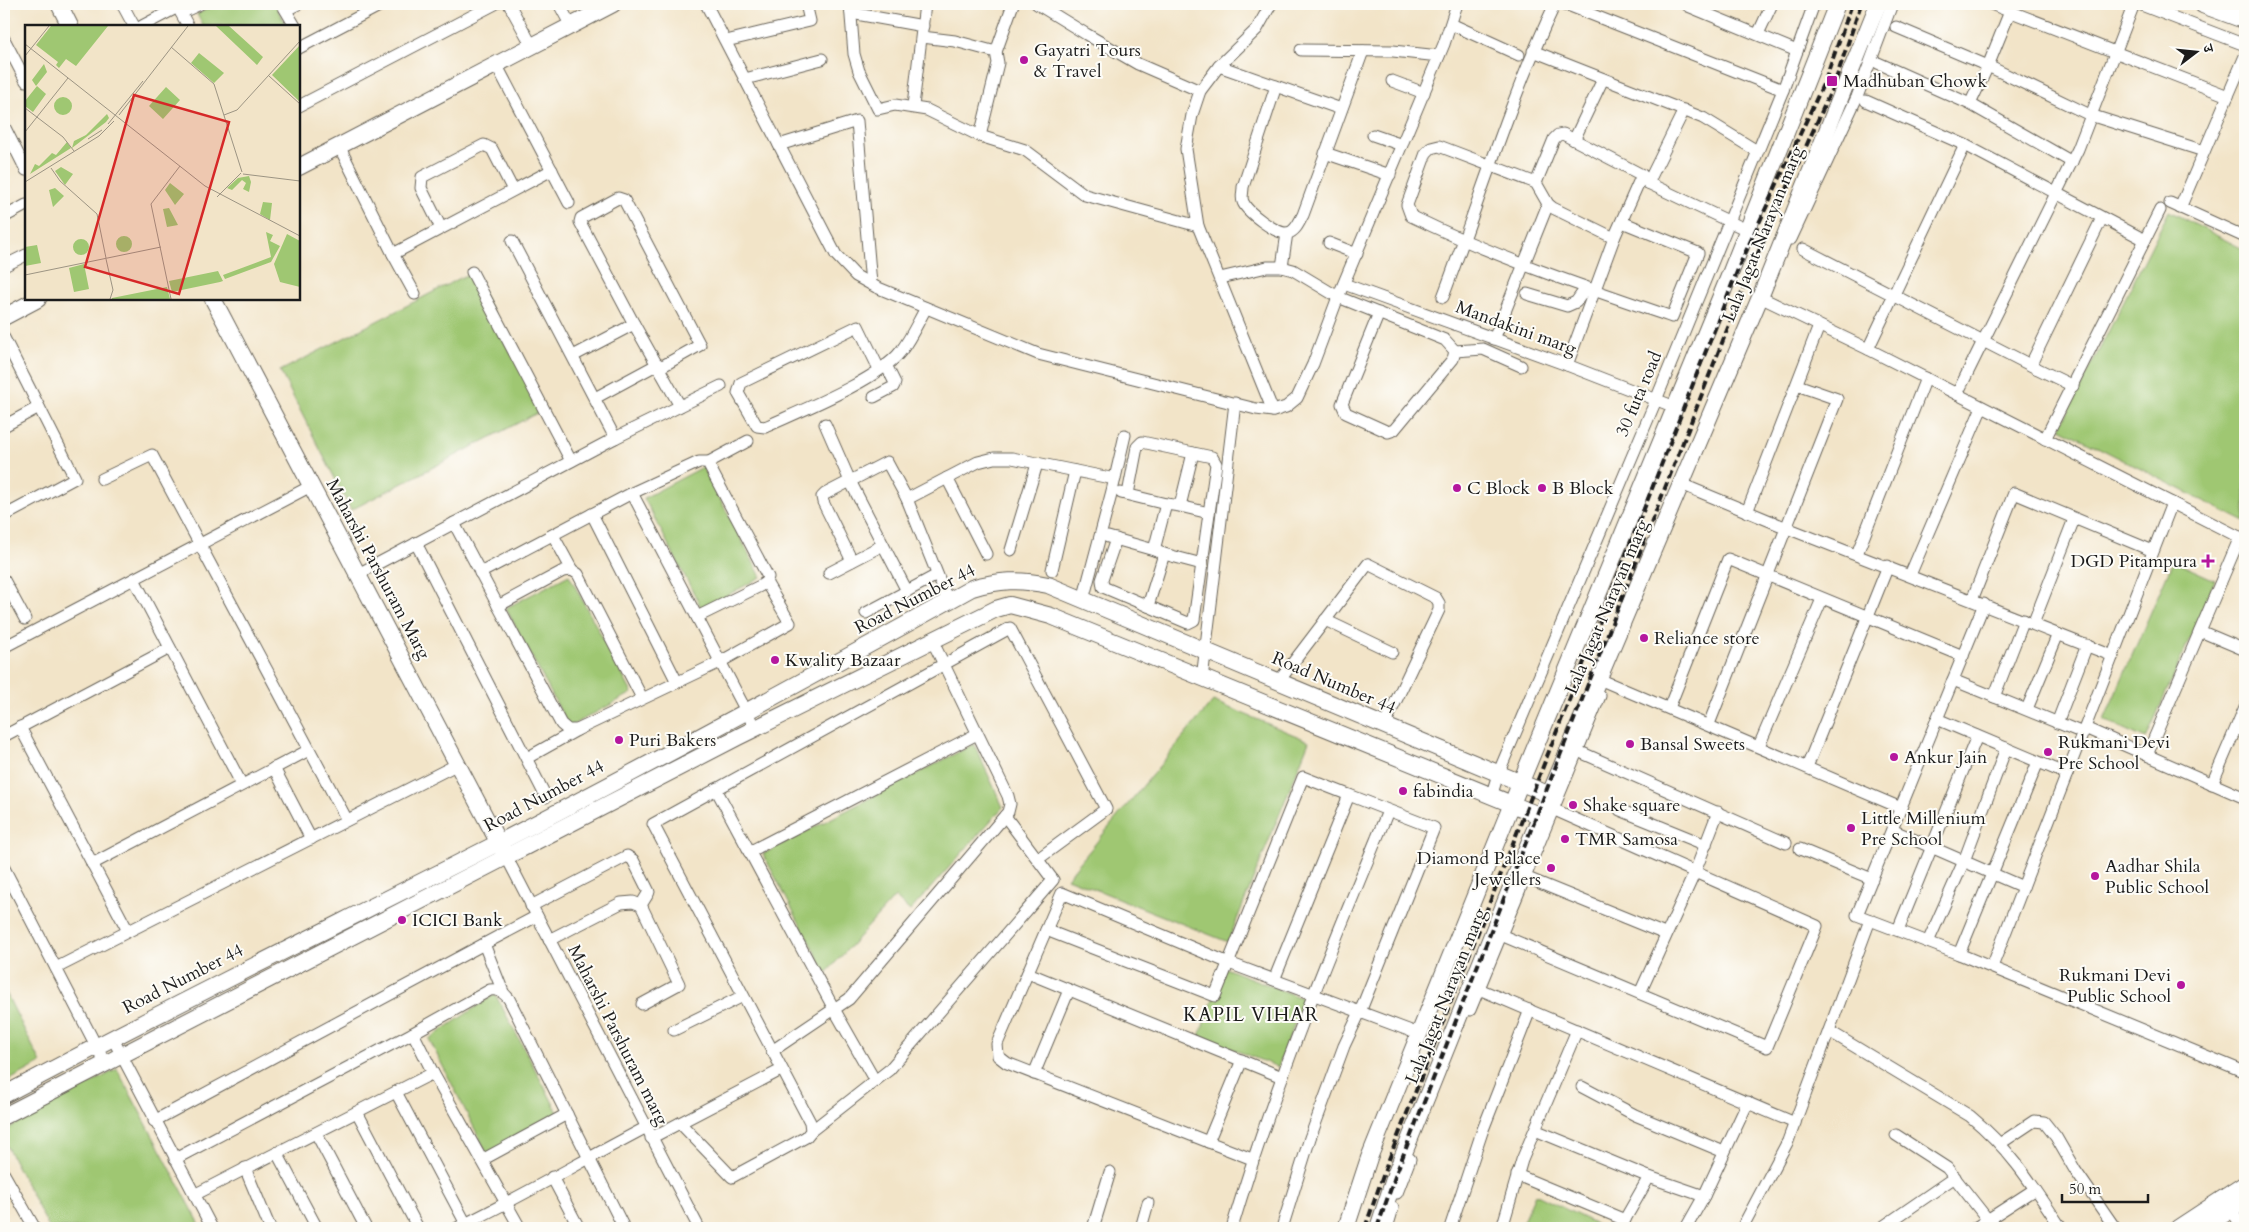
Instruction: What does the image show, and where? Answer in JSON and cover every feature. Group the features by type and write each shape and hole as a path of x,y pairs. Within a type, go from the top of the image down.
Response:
{"main road":[{"path":"2204,4 2245,20"}],"street":[{"path":"59,4 70,25"},
{"path":"122,4 133,25"},
{"path":"144,25 178,8 200,4"},
{"path":"294,25 284,7 298,4"},
{"path":"302,46 383,4"},
{"path":"300,105 495,4"},
{"path":"509,4 532,46"},
{"path":"559,4 571,26"},
{"path":"300,167 613,4"},
{"path":"706,4 836,255 856,276 870,284 1038,354 1235,404 1273,411 1286,407 1297,398 1313,364 1338,298 1439,56 1457,4"},
{"path":"726,41 810,21 806,4"},
{"path":"913,106 925,4"},
{"path":"980,136 998,63 996,52 1013,4"},
{"path":"1037,4 1138,64 1200,91"},
{"path":"1271,4 1257,29 1218,66 1200,91 1186,149 1198,226 1273,411"},
{"path":"1443,297 1464,242 1489,166 1533,51 1554,4"},
{"path":"1566,4 1783,90"},
{"path":"1689,4 1688,6 1798,51"},
{"path":"1758,34 1772,4"},
{"name":"30 futa road","path":"1491,796 1498,774 1656,400 1783,90 1814,4"},
{"name":"Lala Jagat Narayan marg","path":"1346,1228 1369,1158 1511,804 1675,407 1837,4"},
{"name":"Lala Jagat Narayan marg","path":"1378,1228 1396,1173 1475,987 1547,807 1684,486 1762,297 1878,4"},
{"path":"1892,4 1857,97 1762,297 2243,539 2200,631 2147,755"},
{"path":"1991,4 2012,8 2228,96"},
{"path":"1956,394 2072,162 2134,4"},
{"path":"2139,4 2245,45"},
{"path":"178,8 187,25"},
{"path":"996,52 922,32 850,8 851,36 856,62 878,109 895,105 913,106 927,110 980,136 1025,150 1085,195 1198,226"},
{"path":"1970,104 2012,8"},
{"path":"1451,24 1519,55"},
{"path":"1896,26 1988,66 2090,115 2204,151"},
{"path":"4,38 25,79"},
{"path":"1301,50 1393,51 1439,56"},
{"path":"1276,86 1243,187 1242,200 1248,211 1279,232 1287,233 1295,229 1302,215 1363,51"},
{"path":"1533,51 1703,118 1757,151"},
{"path":"2245,56 2204,151 2175,205 2245,237"},
{"path":"745,79 822,60"},
{"path":"1878,62 1970,104 2072,162"},
{"path":"496,64 569,203"},
{"path":"1218,66 1341,109"},
{"path":"1574,140 1603,79"},
{"path":"1392,81 1424,93"},
{"path":"1866,101 1965,146 2145,240"},
{"path":"1567,365 1590,289 1622,222 1684,110"},
{"path":"779,145 857,121 870,284"},
{"path":"4,126 25,168"},
{"path":"1536,183 1554,140 1558,135 1563,134 1645,179 1747,230"},
{"path":"1373,135 1402,145"},
{"path":"441,228 421,188 422,177 484,144 492,149 513,190"},
{"path":"339,146 414,294"},
{"path":"1614,238 1560,212 1548,204 1536,183 1439,146 1431,148 1423,160 1407,205 1407,211 1411,216 1464,242 1672,317 1698,253 1622,222"},
{"path":"1868,349 1965,146"},
{"path":"1325,153 1390,175"},
{"path":"393,254 552,170"},
{"path":"595,398 658,366 700,345 624,200 618,198 581,218 580,222 634,324 658,366 680,406"},
{"path":"1494,338 1548,204"},
{"path":"4,217 25,206"},
{"path":"2045,439 2160,210"},
{"path":"2036,368 2032,362 2102,218"},
{"path":"1282,267 1287,233"},
{"path":"512,241 615,438"},
{"path":"1329,243 1357,254"},
{"path":"1803,249 2073,386"},
{"path":"4,266 25,256"},
{"path":"1220,278 1267,267 1282,267 1293,270 1338,298 1379,313 1430,333 1450,344 1455,351 1453,359 1394,430 1382,430 1346,413 1342,404 1379,313"},
{"path":"472,272 571,461"},
{"name":"Mandakini marg","path":"1344,284 1567,365 1675,407"},
{"path":"1526,294 1567,306 1576,302 1590,289"},
{"path":"4,317 36,300"},
{"name":"Maharshi Parshuram Marg","path":"214,300 507,858"},
{"path":"874,397 894,387 894,383 882,367 858,326 741,383 738,393 757,426 765,427 862,380 882,367 901,351 926,308"},
{"path":"1430,333 1435,317"},
{"path":"573,356 634,324"},
{"path":"1747,512 1819,326"},
{"path":"4,516 75,478 5,344"},
{"path":"1455,351 1483,349 1521,366"},
{"path":"1857,554 1926,378"},
{"path":"1709,724 1837,399 1796,384"},
{"path":"358,574 615,438 721,386"},
{"path":"1202,679 1235,404"},
{"path":"4,412 7,424 39,407"},
{"path":"1910,575 1982,407"},
{"path":"825,424 850,481 907,591"},
{"path":"1083,600 1125,435"},
{"path":"480,572 632,493 699,462 708,463 748,441"},
{"path":"1116,539 1102,580 1103,587 1188,623 1194,620 1216,464 1212,457 1142,442 1137,447 1128,494"},
{"path":"1180,506 1193,453"},
{"path":"102,479 152,455 347,820"},
{"path":"907,499 978,462 994,458 1012,458 1115,479"},
{"path":"852,561 822,497 887,462 907,499 948,601"},
{"path":"697,617 766,582 768,577 708,463"},
{"path":"1011,550 1037,464"},
{"path":"1052,570 1076,471"},
{"path":"947,478 986,554"},
{"path":"4,647 312,486"},
{"path":"1786,843 1573,749 1606,682 1684,486 2113,656"},
{"path":"1112,491 1209,512"},
{"path":"632,493 755,728"},
{"path":"1972,600 2014,493 2153,551"},
{"path":"1992,967 2172,503"},
{"path":"1148,606 1166,504"},
{"path":"592,514 677,682"},
{"path":"1994,697 2074,519"},
{"path":"454,523 561,724 568,730 577,730"},
{"path":"553,534 572,570 578,574 642,698"},
{"path":"1100,535 1202,564"},
{"path":"416,543 546,797"},
{"path":"829,573 882,545"},
{"path":"1669,708 1728,559 1963,656"},
{"path":"1279,681 1368,564 1436,598 1440,603 1384,726"},
{"path":"1807,767 1888,566"},
{"path":"498,606 563,571 572,570"},
{"path":"866,613 937,575"},
{"path":"134,579 242,786"},
{"path":"4,580 25,619"},
{"name":"Road Number 44","path":"4,1095 112,1037 498,842 747,712 972,588 992,582 1025,580 1048,585 1498,774 1520,784 1547,807"},
{"path":"527,758 577,730 720,662 790,623 766,582"},
{"path":"1759,746 1822,599"},
{"path":"1984,604 1857,915 1992,967 2245,1072"},
{"name":"Road Number 44","path":"4,1116 507,858 755,728 996,609 1010,605 1051,616 1511,804 1547,807"},
{"path":"1326,620 1392,652"},
{"path":"811,1131 810,1122 653,824 1010,628 1106,809 1038,859"},
{"path":"2200,631 2245,650"},
{"path":"2027,709 2058,634"},
{"path":"772,1051 849,999 1005,816 1010,804 1008,796 932,640"},
{"path":"2056,723 2088,645"},
{"path":"4,736 170,648"},
{"path":"1953,680 2027,709 2056,723 2084,730 2147,755 2245,798"},
{"path":"1606,682 1709,724 1901,808"},
{"path":"2212,784 2245,707"},
{"path":"1937,719 2067,774"},
{"path":"20,728 128,931"},
{"path":"750,852 977,734"},
{"path":"1898,930 1977,736"},
{"path":"1928,942 1964,861 2006,748"},
{"path":"92,864 309,750"},
{"path":"1959,954 2038,762"},
{"path":"56,968 458,764"},
{"path":"274,768 311,839"},
{"path":"1046,930 1215,996 1303,776 1434,828 1360,1012 1344,1046 1310,1138 1282,1228"},
{"path":"716,789 834,1009 876,1081"},
{"path":"1274,980 1349,795"},
{"path":"1387,1228 1397,1195 1475,987 1501,935 1525,877 1547,807 1817,926 1767,1047 1501,935"},
{"path":"1620,810 1706,845"},
{"path":"1232,1228 1252,1159 1312,994 1388,811"},
{"path":"1640,993 1665,934 1695,872 1718,812"},
{"path":"680,1123 732,1177 806,1137 811,1131 889,1070 1053,880 1005,816"},
{"path":"1892,830 2023,887"},
{"path":"1800,850 1872,879"},
{"path":"154,1120 484,944 534,911 627,856 633,860 649,892 642,905"},
{"name":"Maharshi Parshuram marg","path":"507,858 648,1133 699,1228"},
{"path":"4,868 105,1063"},
{"path":"1525,877 1665,934"},
{"path":"1252,1159 1034,1074 1007,1063 998,1056 997,1044 1062,893 1229,963 1419,1034"},
{"path":"549,940 621,903 633,902 642,905 679,984 642,1004"},
{"path":"1742,1228 1788,1141 1870,920"},
{"path":"484,944 503,992 509,999 624,1228"},
{"path":"1028,973 1282,1077"},
{"path":"1475,987 1795,1123"},
{"path":"175,1159 490,990 496,989 503,992"},
{"path":"1034,1074 1069,990"},
{"path":"674,1030 743,996"},
{"path":"1450,1228 1482,1132 1530,1010"},
{"path":"1502,1228 1534,1130 1577,1030"},
{"path":"1829,1031 1970,1116 2001,1143 2017,1162 2061,1228"},
{"path":"413,1033 433,1073 520,1228"},
{"path":"112,1037 120,1056 212,1228"},
{"path":"1208,1142 1242,1060"},
{"path":"396,1092 461,1226 506,1204 588,1158 648,1133 680,1123 781,1070"},
{"path":"194,1196 245,1168 433,1073"},
{"path":"1582,1087 1635,1115 1724,1152"},
{"path":"1686,1228 1704,1196 1748,1102"},
{"path":"357,1112 418,1228"},
{"path":"482,1160 567,1114"},
{"path":"2001,1143 2034,1121 2044,1122 2056,1137 2075,1170 2115,1228"},
{"path":"1534,1130 1650,1177 1704,1196"},
{"path":"316,1133 366,1228"},
{"path":"1896,1135 1937,1161 1955,1176 1988,1220"},
{"path":"277,1153 317,1228"},
{"path":"245,1168 270,1228"},
{"path":"1093,1228 1110,1172"},
{"path":"4,1174 32,1227"},
{"path":"1518,1175 1622,1224 1650,1177"},
{"path":"1881,1228 1955,1176"},
{"path":"552,1177 579,1228"},
{"path":"2178,1228 2245,1184"},
{"path":"1976,1228 2035,1189"},
{"path":"2203,1228 2245,1201"},
{"path":"1141,1228 1148,1203"},
{"path":"2231,1210 2243,1228"}],"green space":[{"path":"218,4 275,4 286,25 202,25 197,14"},
{"path":"2169,211 2245,250 2245,522 2060,428"},
{"path":"472,272 543,410 351,510 280,371"},
{"path":"703,467 761,577 702,609 644,498"},
{"path":"2173,561 2215,580 2146,739 2104,720"},
{"path":"569,575 632,693 569,727 506,608"},
{"path":"1213,701 1309,741 1228,942 1067,878"},
{"path":"974,744 1003,807 910,911 895,897 826,973 763,854"},
{"path":"1225,968 1304,999 1278,1067 1199,1036"},
{"path":"4,989 41,1063 4,1083"},
{"path":"495,994 562,1120 490,1159 429,1039"},
{"path":"117,1069 202,1228 49,1228 4,1141 4,1131"},
{"path":"1535,1194 1600,1226 1599,1228 1520,1228"}],"railway":[{"path":"1365,1228 1386,1167 1740,264 1826,78 1852,4"},
{"path":"1377,1228 1397,1171 1751,269 1835,82 1861,4"}],"place":[{"name":"Gayatri Tours & Travel","path":"1024,60"},
{"name":"Madhuban Chowk","path":"1832,81"},
{"name":"C Block","path":"1457,488"},
{"name":"B Block","path":"1542,488"},
{"name":"DGD Pitampura","path":"2208,561"},
{"name":"Reliance store","path":"1644,638"},
{"name":"Kwality Bazaar","path":"775,660"},
{"name":"Puri Bakers","path":"619,740"},
{"name":"Bansal Sweets","path":"1630,744"},
{"name":"Rukmani Devi Pre School","path":"2048,752"},
{"name":"Ankur Jain","path":"1894,757"},
{"name":"fabindia","path":"1403,791"},
{"name":"Shake square","path":"1573,805"},
{"name":"Little Millenium Pre School","path":"1851,828"},
{"name":"TMR Samosa","path":"1565,839"},
{"name":"Diamond Palace Jewellers","path":"1551,868"},
{"name":"Aadhar Shila Public School","path":"2095,876"},
{"name":"ICICI Bank","path":"402,920"},
{"name":"Rukmani Devi Public School","path":"2181,985"}],"district":[{"name":"KAPIL VIHAR","path":"1251,1015"}]}
